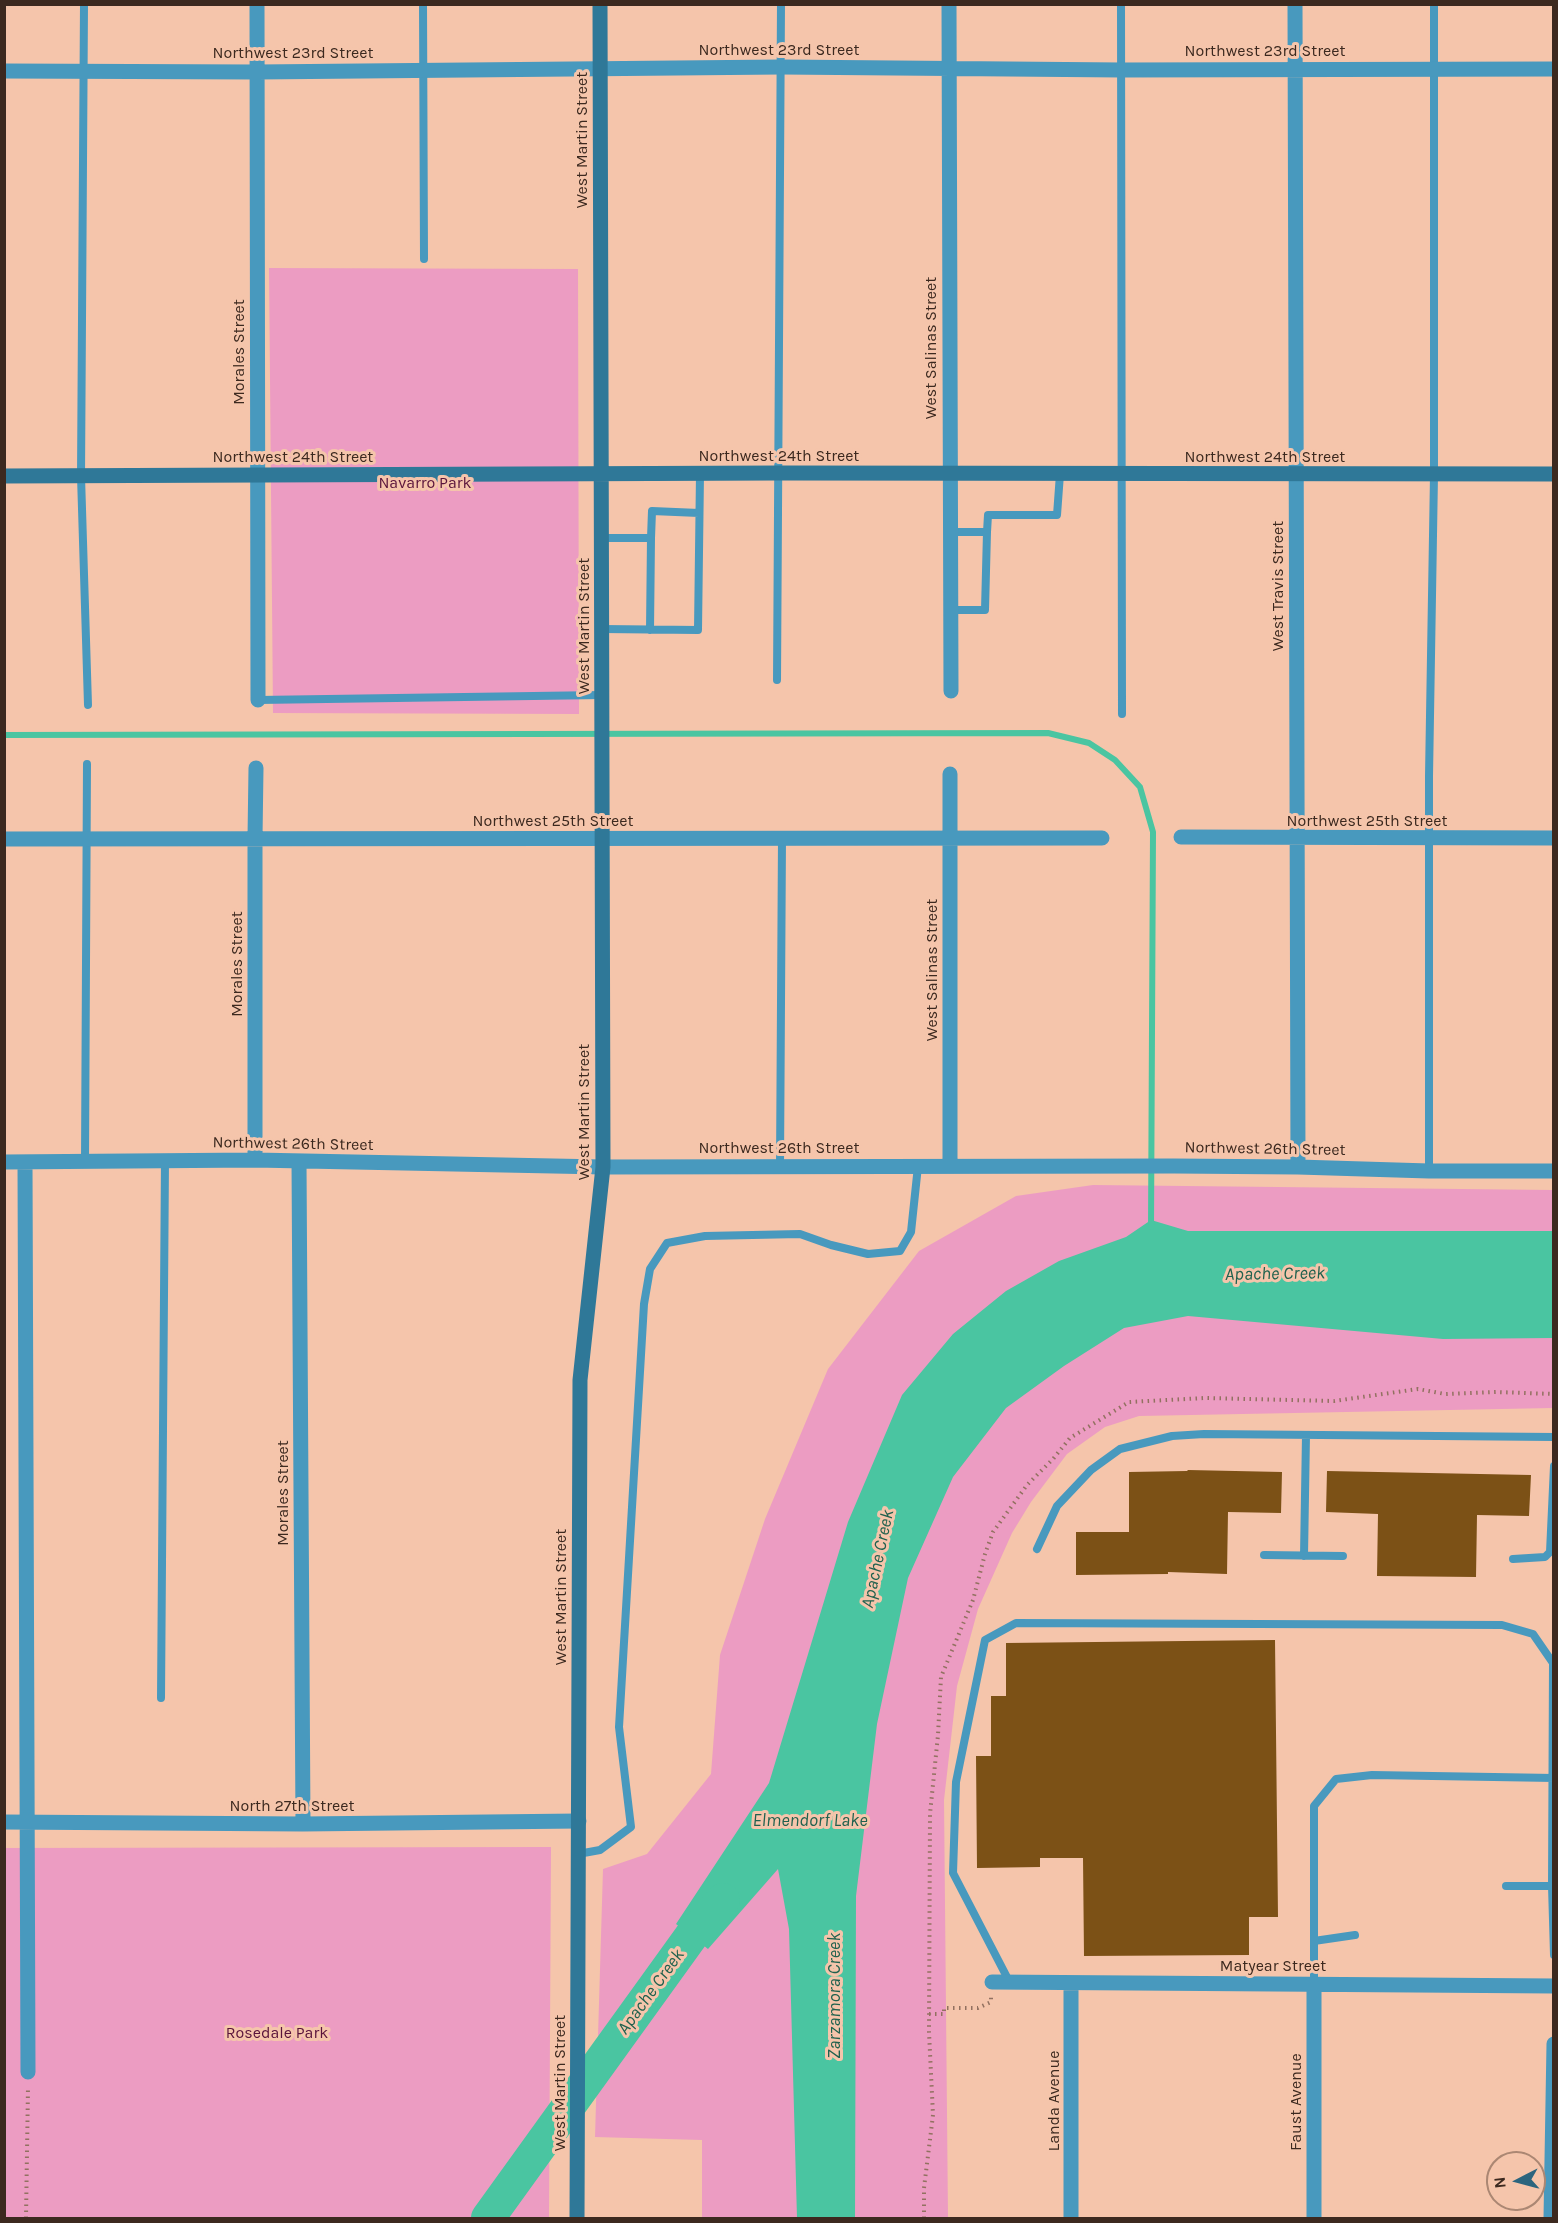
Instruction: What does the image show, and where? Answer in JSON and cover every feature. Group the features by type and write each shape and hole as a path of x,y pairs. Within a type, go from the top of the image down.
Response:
{"main road":[{"name":"West Martin Street","path":"577,2218 580,1380 603,1167 600,4"},
{"name":"Northwest 24th Street","path":"4,476 780,473 1554,474"}],"street":[{"name":"Morales Street","path":"257,4 258,700"},
{"name":"West Salinas Street","path":"949,4 951,691"},
{"name":"West Travis Street","path":"1295,4 1298,1167"},
{"name":"Northwest 23rd Street","path":"4,71 257,72 781,67 1122,70 1554,69"},
{"name":"Morales Street","path":"255,1160 256,768"},
{"name":"West Salinas Street","path":"950,774 950,1166"},
{"name":"Northwest 25th Street","path":"1181,837 1554,838"},
{"name":"Northwest 25th Street","path":"4,839 1102,838"},
{"name":"Northwest 26th Street","path":"4,1162 255,1160 603,1167 1174,1166 1554,1171"},
{"name":"Morales Street","path":"299,1161 303,1824"},
{"path":"25,1162 28,2073"},
{"name":"North 27th Street","path":"4,1822 303,1824 579,1821"},
{"name":"Matyear Street","path":"992,1982 1554,1986"},
{"name":"Landa Avenue","path":"1071,1983 1071,2218"},
{"name":"Faust Avenue","path":"1314,1985 1314,2218"},
{"path":"1551,2218 1554,2044"}],"lane":[{"path":"84,4 81,476 88,705"},
{"path":"423,4 424,259"},
{"path":"777,680 781,4"},
{"path":"1121,4 1122,714"},
{"path":"1429,1171 1434,475 1434,4"},
{"path":"602,629 698,630 700,474"},
{"path":"950,609 985,610 987,515 1057,515 1060,474"},
{"path":"650,630 652,512 699,513"},
{"path":"950,532 987,532"},
{"path":"602,538 651,538"},
{"path":"258,700 602,698"},
{"path":"85,1161 87,764"},
{"path":"780,1166 782,838"},
{"path":"161,1698 165,1160"},
{"path":"579,1854 600,1850 631,1827 619,1727 644,1304 650,1269 667,1243 705,1236 800,1234 867,1254 900,1251 911,1232 918,1166"},
{"path":"1037,1549 1057,1506 1091,1470 1120,1449 1172,1436 1204,1434 1554,1437"},
{"path":"1304,1556 1306,1435"},
{"path":"1514,1559 1545,1557 1550,1552 1554,1466"},
{"path":"1264,1555 1343,1556"},
{"path":"1010,1983 952,1873 956,1782 985,1640 1016,1623 1502,1625 1533,1634 1553,1663 1554,1955"},
{"path":"1314,1985 1314,1806 1336,1779 1372,1775 1553,1778"},
{"path":"1506,1886 1552,1886"},
{"path":"1314,1941 1355,1935"}],"path":[{"path":"924,2218 924,2188 933,2115 929,2014 930,1814 938,1735 940,1677 973,1600 993,1532 1027,1485 1053,1460 1070,1438 1129,1402 1205,1398 1334,1401 1418,1389 1445,1394 1496,1392 1554,1394"},
{"path":"929,2014 944,2014 944,2008 978,2008 991,2002 992,1982"},
{"path":"26,2218 28,2073"}],"green space":[{"name":"Navarro Park","path":"269,268 578,269 579,714 273,713"},
{"path":"1093,1185 1553,1190 1553,1408 1139,1416 1105,1427 1067,1454 1031,1502 1012,1533 978,1609 957,1686 944,1800 948,2218 702,2218 702,2140 595,2137 603,1869 647,1854 711,1774 720,1655 765,1519 828,1369 919,1251 1016,1196"},
{"name":"Rosedale Park","path":"551,1847 549,2218 5,2218 4,1848"}],"water":[{"name":"Elmendorf Lake","path":"1151,1220 1188,1231 1553,1231 1553,1338 1443,1339 1188,1316 1124,1328 1064,1366 1006,1408 953,1477 908,1578 877,1724 856,1896 855,2218 797,2218 789,1929 778,1869 708,1949 676,1924 769,1783 848,1522 902,1395 953,1334 1006,1291 1059,1261 1126,1237"}],"building":[{"path":"1188,1470 1282,1472 1281,1513 1228,1512 1227,1574 1168,1572 1168,1574 1076,1575 1076,1532 1129,1532 1129,1472"},
{"path":"1327,1471 1531,1475 1529,1516 1477,1515 1476,1577 1377,1576 1378,1514 1326,1512"},
{"path":"1275,1640 1278,1917 1249,1917 1249,1955 1084,1956 1083,1858 1040,1858 1040,1867 977,1868 976,1756 991,1756 991,1696 1006,1696 1006,1643"}],"waterway":[{"path":"4,735 1048,733 1089,743 1115,760 1140,787 1153,832 1151,1227"},
{"name":"Apache Creek","path":"488,2218 692,1935 723,1900"}],"water label":[{"name":"Zarzamora Creek","path":"835,1996"}]}
